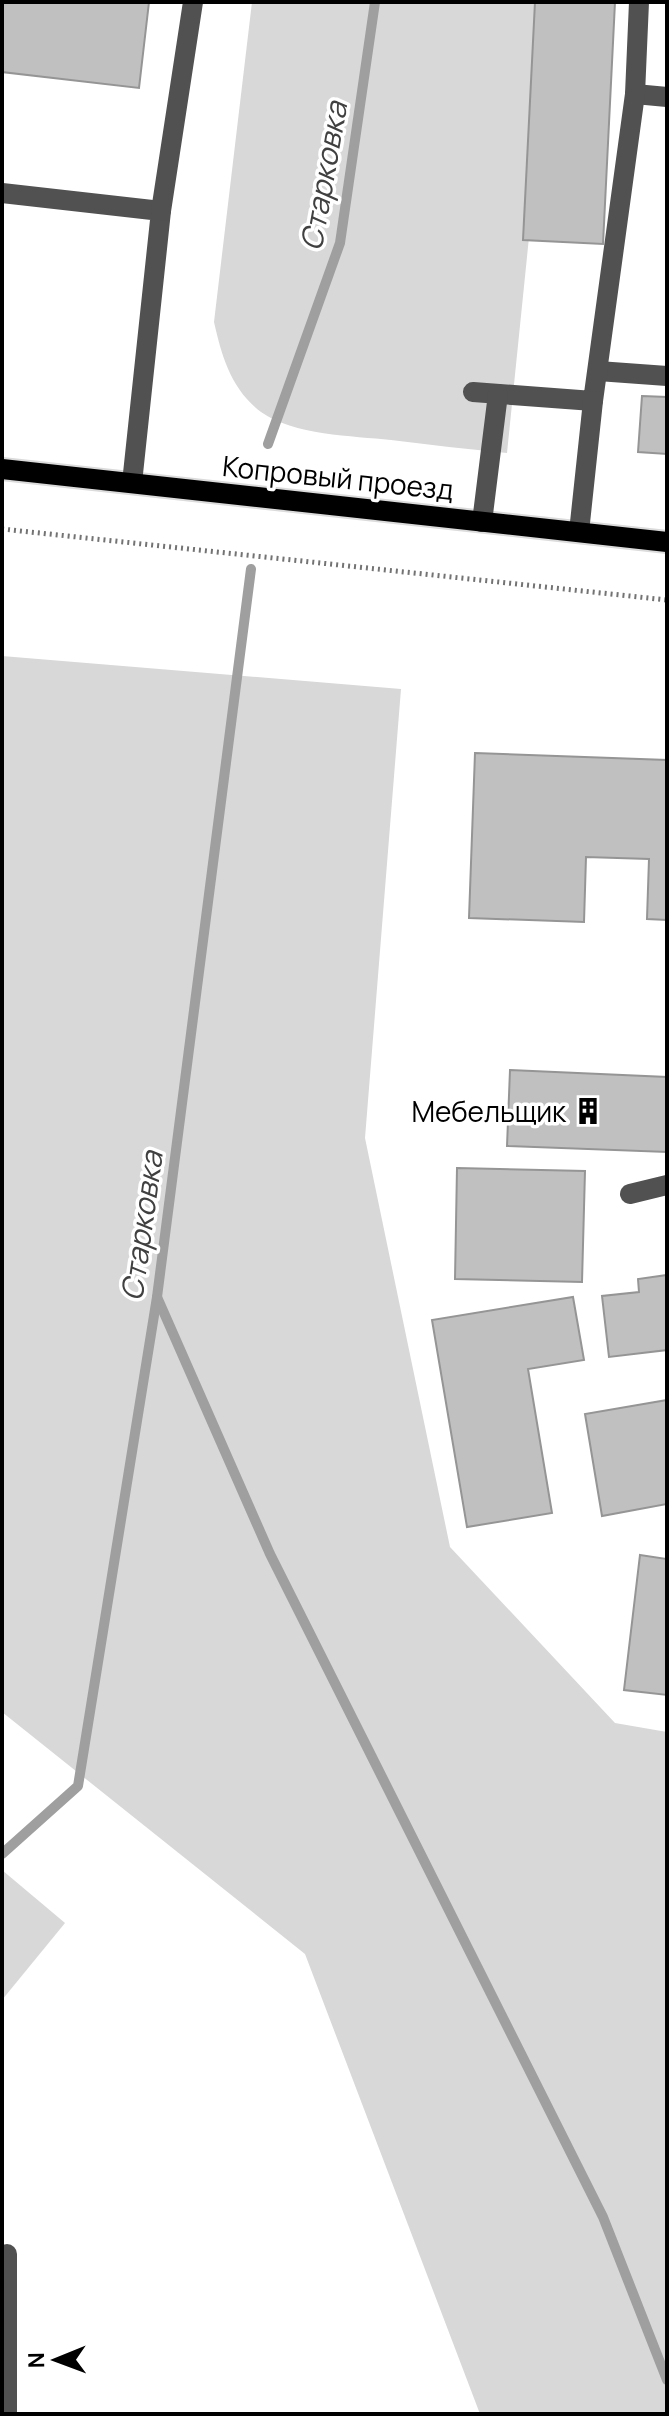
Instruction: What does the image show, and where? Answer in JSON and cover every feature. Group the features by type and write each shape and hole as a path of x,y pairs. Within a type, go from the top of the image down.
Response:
{"main road":[{"name":"Копровый проезд","path":"2,469 667,542"}],"lane":[{"path":"132,483 161,211 193,2"},
{"path":"579,532 593,401 635,94 639,2"},
{"path":"635,94 667,97"},
{"path":"2,193 161,211"},
{"path":"598,371 667,376"},
{"path":"473,392 593,401"},
{"path":"482,522 498,394"},
{"path":"630,1194 667,1185"},
{"path":"7,2254 7,2414"}],"path":[{"path":"2,529 667,600"}],"shaded area":[{"path":"252,2 553,2 507,453 342,435 289,426 261,412 235,383 224,360 214,322"},
{"path":"2,656 401,689 365,1138 450,1547 615,1723 667,1732 667,2414 480,2414 305,1954 2,1712"},
{"path":"2,1870 65,1923 2,2000"}],"building":[{"path":"2,2 149,2 139,88 2,72"},
{"path":"535,2 615,2 603,244 523,240"},
{"path":"642,396 667,397 667,454 638,452"},
{"path":"475,753 667,760 667,920 647,919 649,859 586,857 584,922 469,918"},
{"name":"Мебельщик","path":"510,1070 667,1077 667,1152 507,1146"},
{"path":"457,1168 585,1171 582,1282 455,1279"},
{"path":"667,1275 667,1350 609,1357 602,1296 639,1292 638,1279"},
{"path":"573,1297 584,1360 528,1369 552,1513 467,1527 432,1320"},
{"path":"667,1400 667,1504 602,1516 585,1414"},
{"path":"640,1555 667,1559 667,1695 624,1690"}],"waterway":[{"name":"Старковка","path":"268,444 340,243 375,2"},
{"name":"Старковка","path":"2,1854 78,1786 157,1297 251,569"},
{"path":"157,1297 270,1554 603,2217 667,2380"}],"place":[{"name":"Мебельщик","path":"588,1111"}]}
